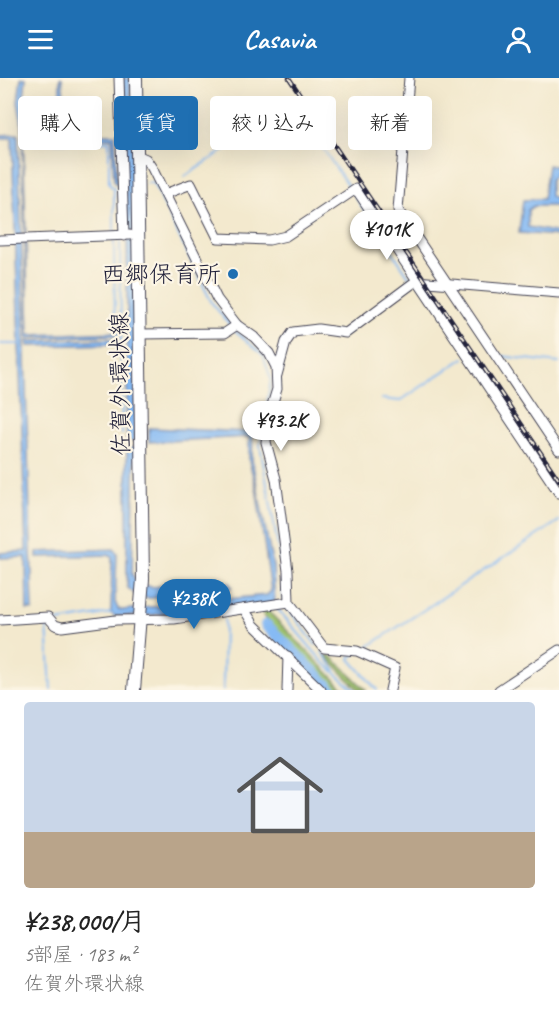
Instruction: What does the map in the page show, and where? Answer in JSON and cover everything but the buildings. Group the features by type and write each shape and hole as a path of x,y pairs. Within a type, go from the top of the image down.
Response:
{"main road":[{"name":"佐賀外環状線","path":"134,690 143,579 139,156 136,78"}],"street":[{"path":"119,78 120,236"},
{"path":"409,78 398,210 559,450"},
{"path":"139,156 146,159 234,328 254,337 270,353 278,375"},
{"path":"165,194 191,184 218,238 269,240 286,236 356,189 559,493"},
{"path":"0,240 139,235"},
{"path":"390,690 395,668 357,651 324,648 290,602 276,479 266,442 286,342 293,332 318,329 346,333 417,281 559,293"},
{"path":"140,334 225,333 234,328"},
{"path":"0,620 48,617 53,622 174,620 290,602"},
{"path":"244,609 254,625 321,690"},
{"path":"499,690 558,653"},
{"path":"287,690 288,656"}],"green space":[{"path":"263,611 268,611 345,690 337,690 263,615"},
{"path":"325,655 331,656 366,690 359,690"}],"water":[{"path":"21,78 26,78 24,96 19,96"},
{"path":"60,78 62,78 64,96 60,96"},
{"path":"122,78 130,78 131,96 123,96"},
{"path":"18,134 33,610 27,610 26,557 0,558 0,553 26,551 12,138 0,138 0,135"},
{"path":"102,134 114,134 117,185 114,182 112,138 102,138"},
{"path":"23,150 29,335 120,332 120,335 27,338"},
{"path":"124,150 132,150 135,232 127,232"},
{"path":"548,165 559,167 559,174 555,174 550,180 550,196 558,201 559,206 534,206 528,210 528,227 559,233 559,236 519,233 523,200 543,199"},
{"path":"135,238 135,441 127,441 127,239"},
{"path":"118,339 118,344 28,346 27,341"},
{"path":"149,428 253,432 252,460 273,567 275,603 150,615 114,616 111,613 112,557 108,555 37,557 37,552 114,549 117,553 115,602 118,609 123,610 267,595 271,591 256,487 249,461 249,437 149,442"},
{"path":"127,447 135,448 132,574 136,582 151,587 218,582 220,585 229,583 232,587 227,590 151,598 138,597 127,587"}],"waterway":[{"path":"184,177 293,104 350,189"},
{"path":"102,141 109,141 109,184 114,189 114,232"},
{"path":"147,183 153,183 212,303 230,325"},
{"path":"355,196 410,278"},
{"path":"120,237 122,434"},
{"path":"114,239 115,329"},
{"path":"234,330 263,355 271,379 260,445 283,575 282,600"},
{"path":"0,344 19,344"},
{"path":"501,356 559,363"},
{"path":"382,399 400,401 464,358"},
{"path":"363,650 559,521"},
{"path":"275,606 323,662 355,690"},
{"path":"287,607 316,645"},
{"path":"57,622 111,613"},
{"path":"223,690 224,620"},
{"path":"0,625 48,623"},
{"path":"47,624 51,690"},
{"path":"266,625 332,690"},
{"path":"322,652 335,670"},
{"path":"355,655 350,659 377,690"}],"railway":[{"path":"289,78 559,480"}],"place":[{"name":"西郷保育所","path":"233,274"}]}
